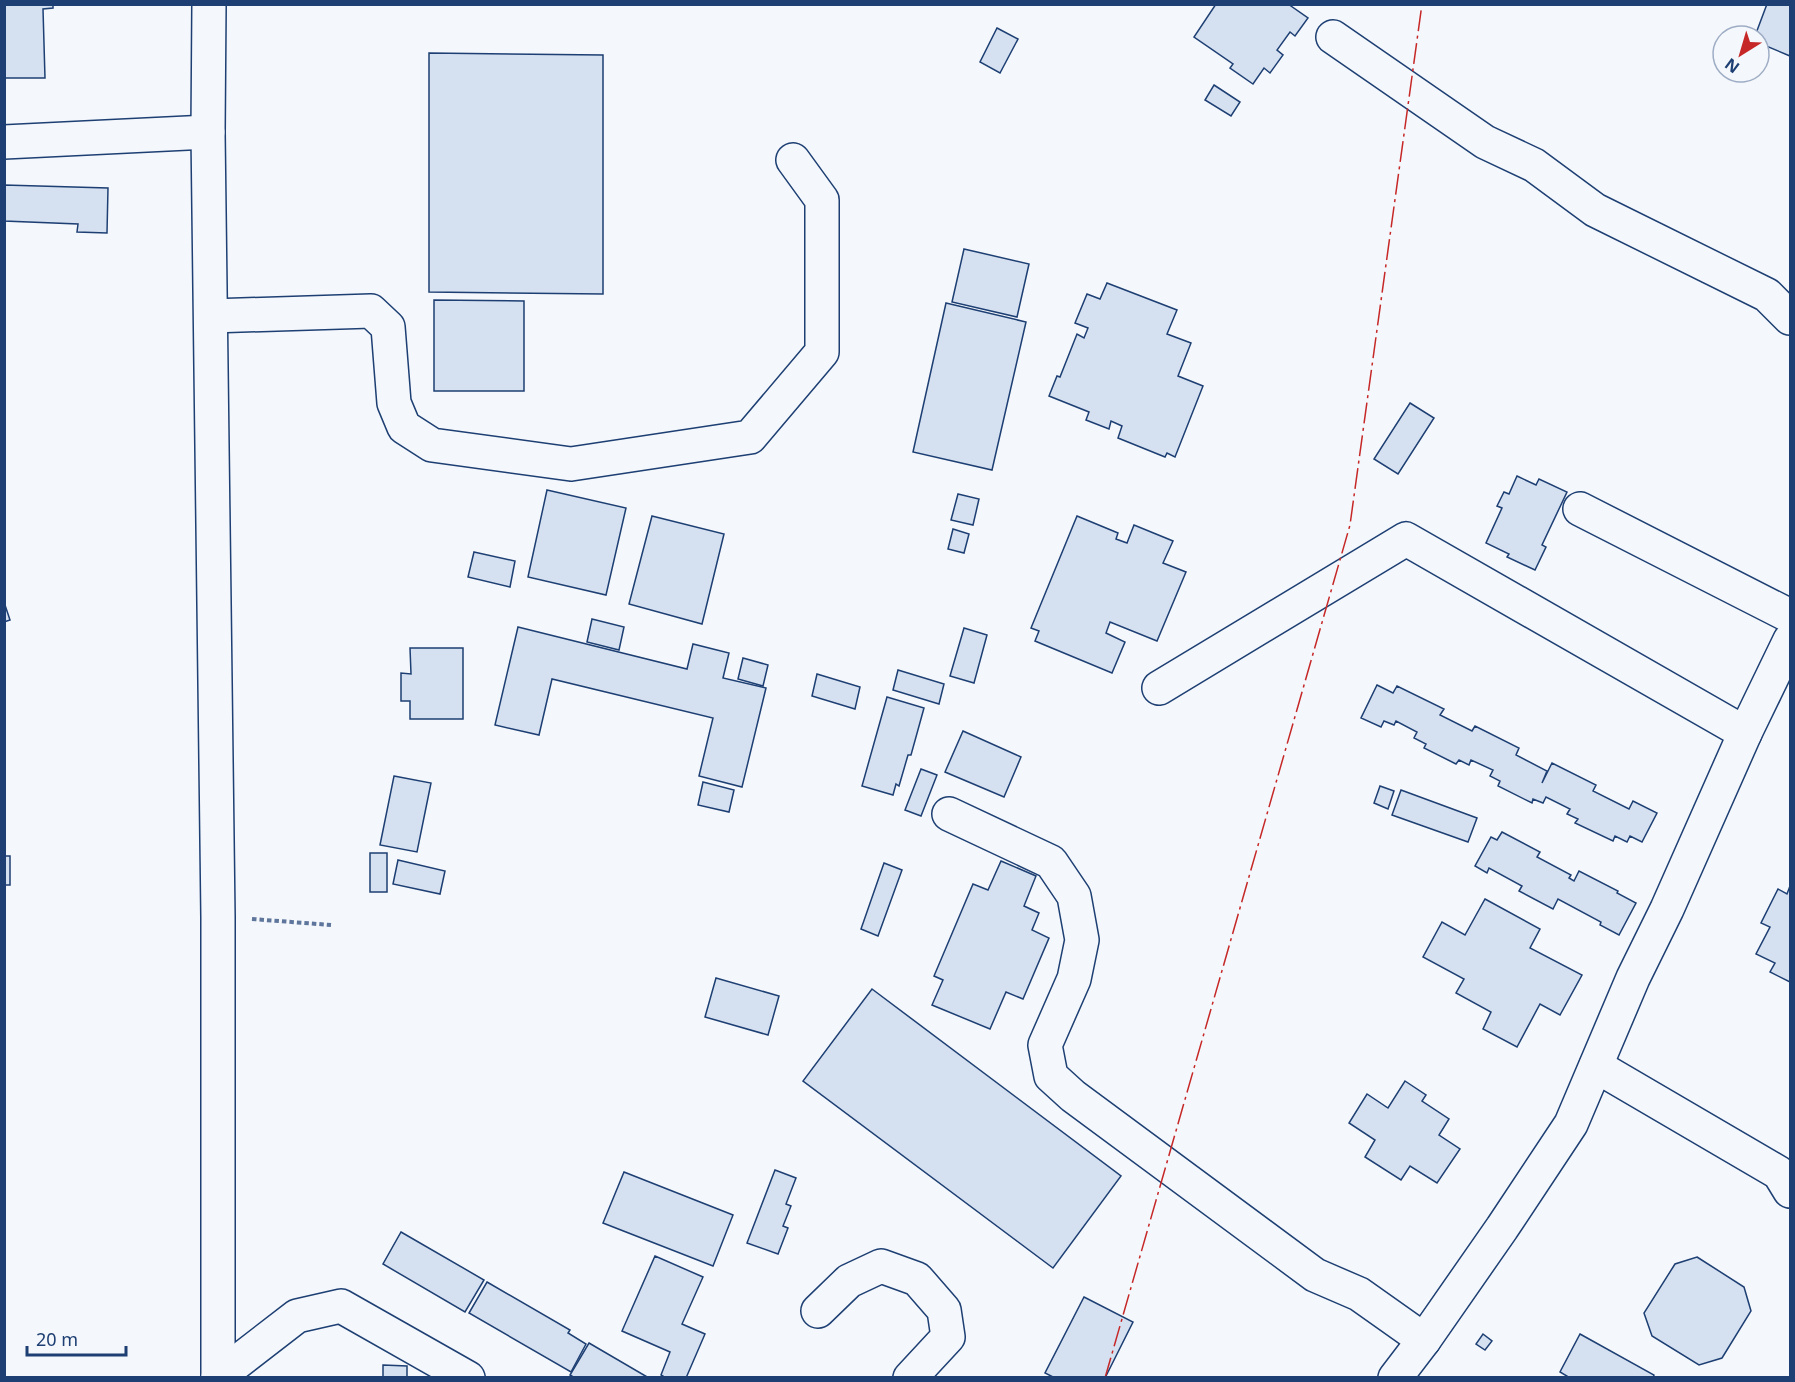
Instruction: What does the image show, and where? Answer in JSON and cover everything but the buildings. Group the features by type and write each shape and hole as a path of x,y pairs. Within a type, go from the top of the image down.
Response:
{"main road":[{"path":"209,4 208,132 218,916 218,1377"},
{"path":"1333,37 1485,142 1534,165 1595,210 1767,295 1791,318"},
{"path":"4,142 208,132"},
{"path":"210,316 371,311 388,327 394,403 404,427 432,445 571,464 750,437 822,352 822,200 793,160"},
{"path":"1580,509 1791,616"},
{"path":"1159,688 1406,539 1745,733"},
{"path":"1395,1377 1424,1340 1502,1228 1571,1124 1633,978 1667,909 1745,733 1791,640"},
{"path":"949,814 1052,862 1074,896 1082,940 1074,979 1045,1045 1051,1076 1073,1096 1314,1275 1359,1294 1424,1340"},
{"path":"1596,1066 1779,1173 1791,1191"},
{"path":"818,1311 849,1281 881,1266 917,1279 944,1310 948,1337 910,1377"},
{"path":"218,1377 297,1316 341,1306 468,1377"}],"path":[{"path":"218,916 331,925"}],"power":[{"path":"1105,1378 1350,525 1422,4"}]}
